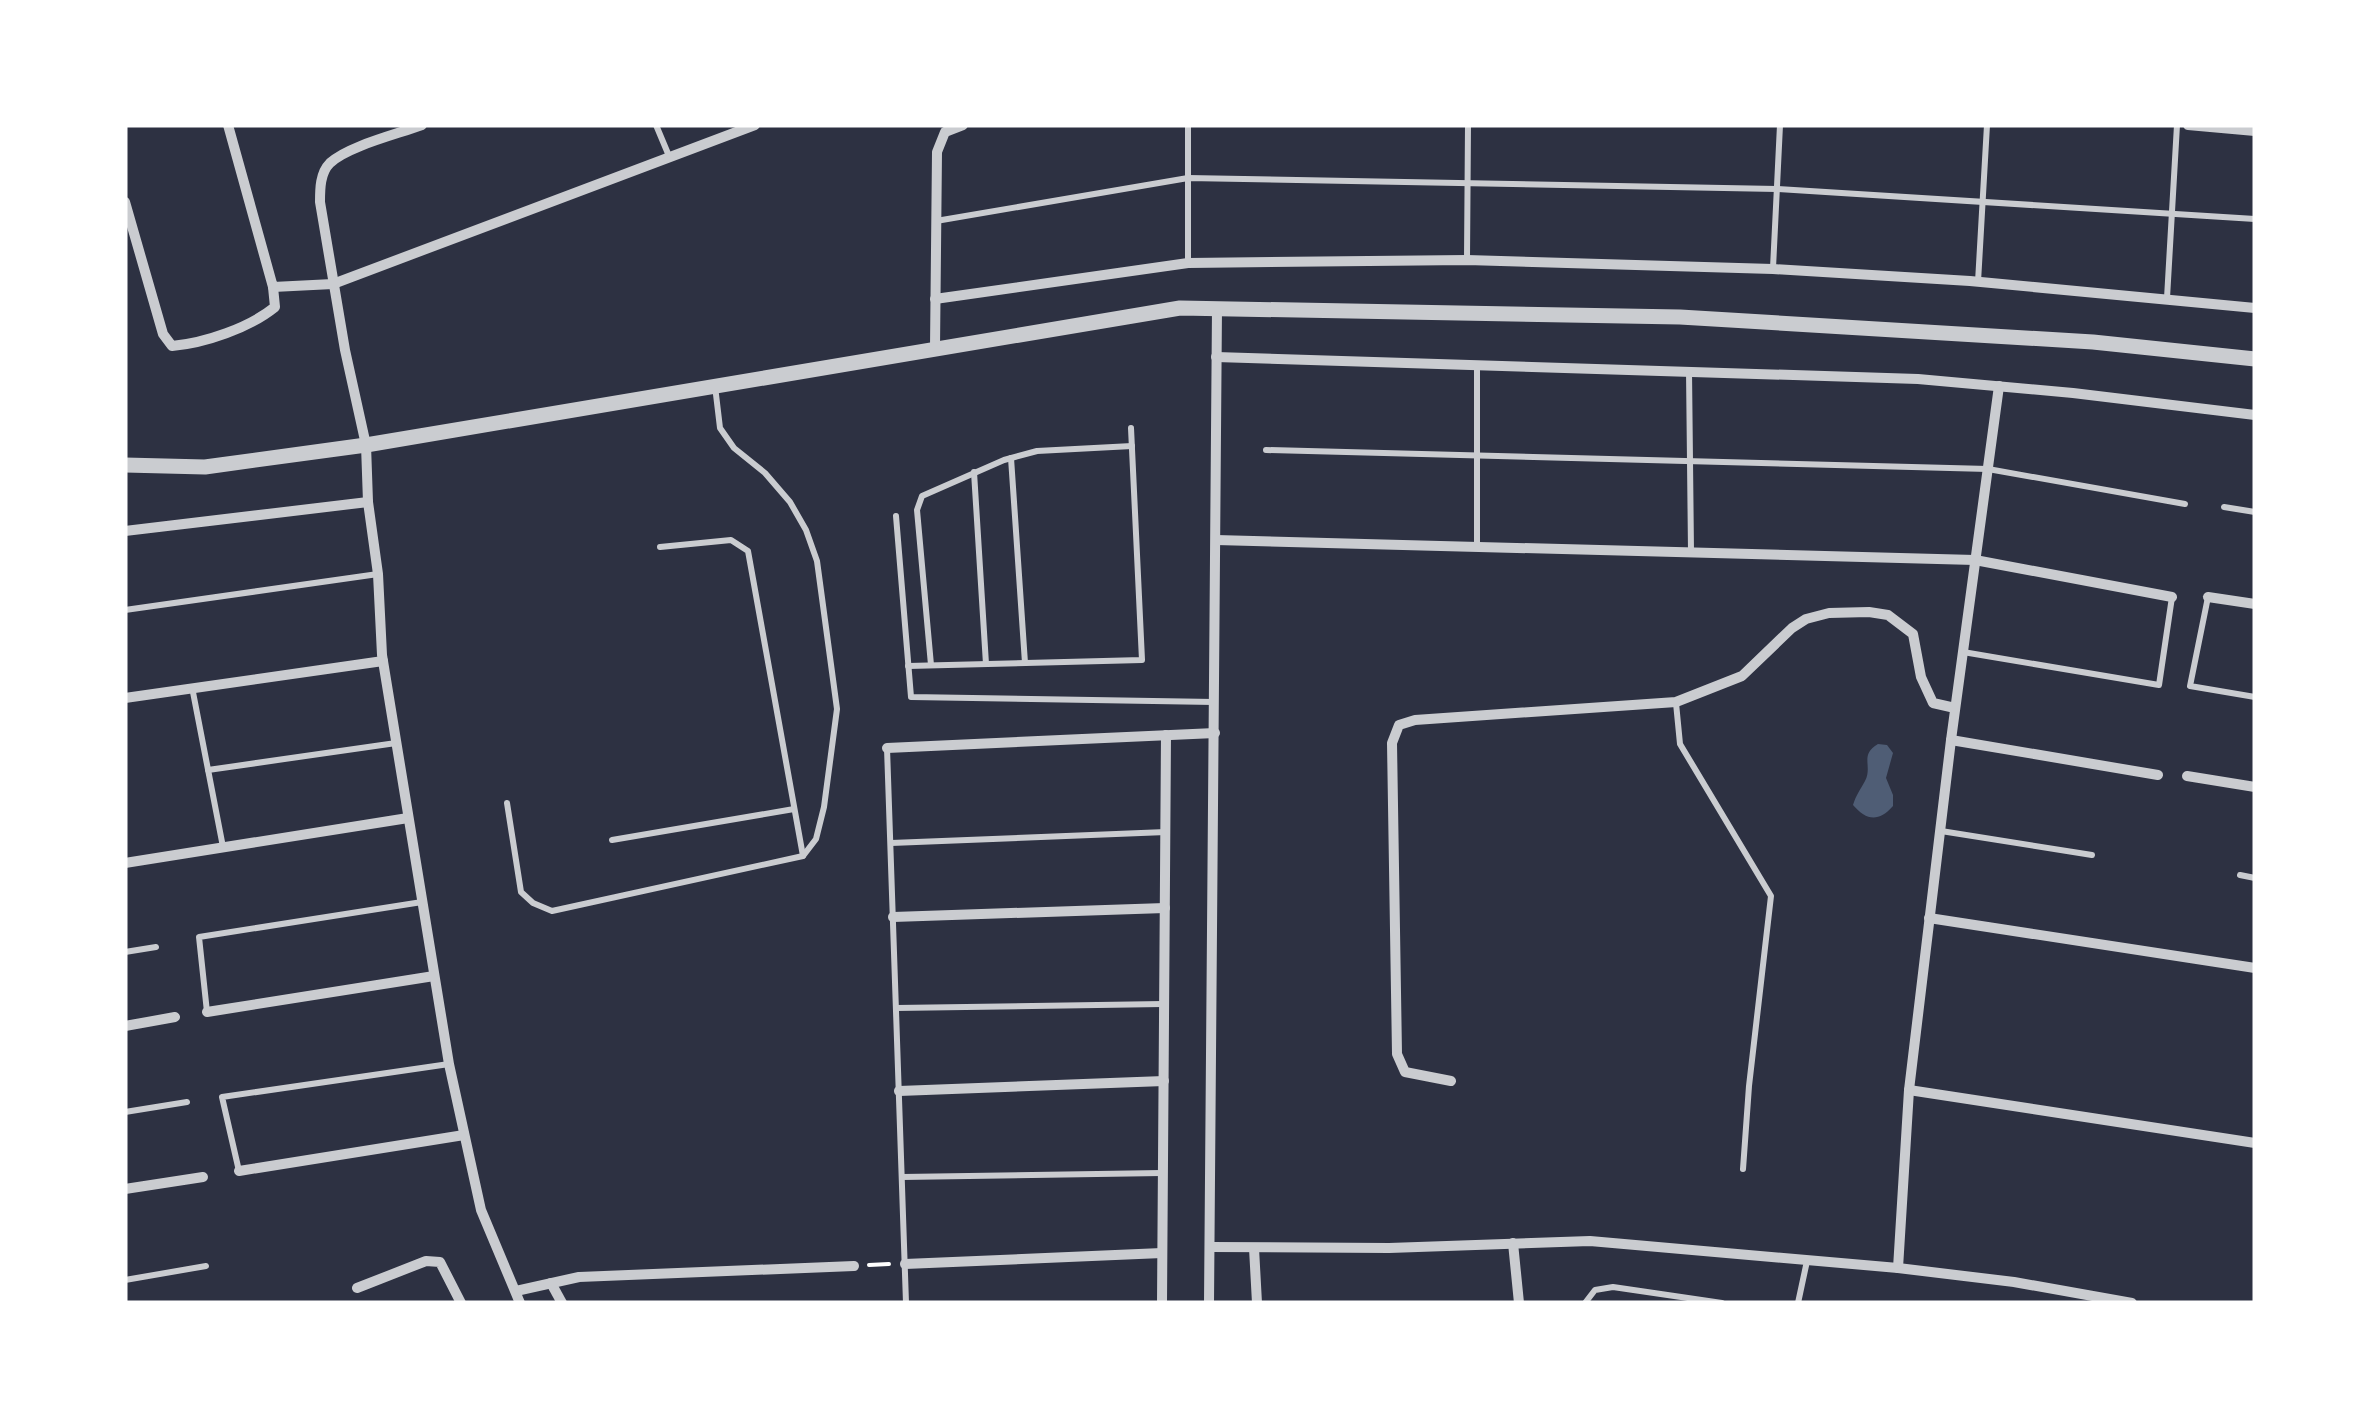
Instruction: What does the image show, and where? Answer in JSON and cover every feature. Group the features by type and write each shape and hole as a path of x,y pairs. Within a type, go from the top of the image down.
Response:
{"street":[{"path":"125,202 163,334 172,346 192,344 264,316 275,307 273,286 228,125"},
{"path":"422,125 329,164 321,181 320,202 366,445 383,661 396,744 449,1064 481,1210 518,1297 551,1283 579,1278 854,1266"},
{"path":"273,286 333,284 756,125"},
{"path":"935,348 937,152 945,132 963,125"},
{"path":"2188,125 2255,131"},
{"path":"935,299 1188,263 1467,260 1772,270 1978,282 2255,308"},
{"path":"125,464 205,467 366,445 1180,308 1680,317 2092,342 2255,359"},
{"path":"1209,1303 1216,308"},
{"path":"1216,357 1918,379 2255,415"},
{"path":"1898,1268 1909,1090 1939,831 1999,386"},
{"path":"125,531 368,502"},
{"path":"1216,540 1975,560 2172,598"},
{"path":"2208,597 2255,604"},
{"path":"1451,1081 1405,1072 1397,1054 1392,743 1399,725 1433,719 1676,702 1742,676 1792,628 1806,619 1829,613 1888,615 1913,634 1921,677 1933,704 1955,708"},
{"path":"125,698 383,661"},
{"path":"887,748 1215,733"},
{"path":"1162,1303 1166,735"},
{"path":"1951,740 2158,776"},
{"path":"2187,776 2255,787"},
{"path":"125,863 408,818"},
{"path":"893,918 1165,908"},
{"path":"1929,918 2255,968"},
{"path":"207,1012 434,976"},
{"path":"125,1026 175,1017"},
{"path":"899,1090 1164,1081"},
{"path":"1909,1090 2255,1143"},
{"path":"239,1171 464,1135"},
{"path":"125,1190 203,1177"},
{"path":"1210,1247 1590,1241 1898,1268 2014,1282 2074,1299 2132,1303"},
{"path":"1513,1243 1519,1303"},
{"path":"1254,1248 1257,1303"},
{"path":"905,1264 1162,1252"},
{"path":"358,1288 426,1262 440,1262 461,1303"},
{"path":"551,1283 562,1303"}],"lane":[{"path":"656,125 670,158"},
{"path":"1188,125 1188,263"},
{"path":"1467,260 1468,125"},
{"path":"1772,270 1780,125"},
{"path":"1978,282 1987,125"},
{"path":"2167,300 2177,125"},
{"path":"936,220 1188,178 1777,189 2255,219"},
{"path":"1477,364 1477,547"},
{"path":"1689,370 1690,551"},
{"path":"508,804 521,892 532,903 552,911 803,856 816,839 837,709 817,561 790,502 766,474 734,448 720,428 715,385"},
{"path":"908,666 1142,660 1131,428"},
{"path":"931,666 917,510 922,496 974,472 1037,451 1132,446"},
{"path":"1266,450 1988,469 2185,504"},
{"path":"1011,458 1025,663"},
{"path":"974,472 986,664"},
{"path":"2224,506 2255,512"},
{"path":"896,516 911,697 1215,702"},
{"path":"660,547 731,540 748,551 803,856"},
{"path":"125,610 378,574"},
{"path":"2208,597 2190,686 2255,697"},
{"path":"1963,652 2158,686 2172,598"},
{"path":"192,688 223,847"},
{"path":"1676,702 1680,744 1771,896 1742,1169"},
{"path":"208,770 396,744"},
{"path":"887,748 906,1303"},
{"path":"612,840 794,809"},
{"path":"1939,831 2092,855"},
{"path":"890,843 1166,832"},
{"path":"2240,875 2255,878"},
{"path":"207,1012 199,937 422,902"},
{"path":"125,952 156,947"},
{"path":"896,1008 1164,1004"},
{"path":"239,1171 222,1097 449,1064"},
{"path":"125,1112 187,1102"},
{"path":"902,1176 1163,1173"},
{"path":"1798,1303 1807,1261"},
{"path":"125,1280 206,1266"},
{"path":"1585,1303 1594,1290 1613,1288 1722,1303"}],"path":[{"path":"854,1266 905,1264"}],"water":[{"path":"1878,744 1887,745 1893,753 1886,778 1893,806 1872,818 1853,805 1867,776 1869,752"}]}
